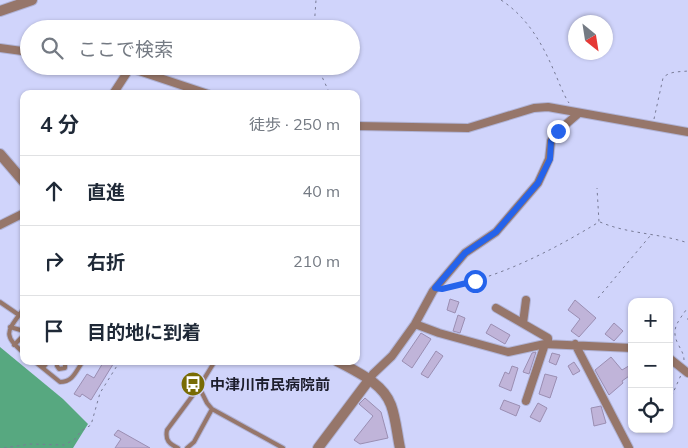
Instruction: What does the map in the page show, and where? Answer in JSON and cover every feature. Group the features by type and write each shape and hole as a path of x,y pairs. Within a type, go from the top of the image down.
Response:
{"street":[{"path":"0,11 32,0"},
{"path":"0,48 20,51"},
{"path":"116,90 125,75"},
{"path":"151,75 196,90"},
{"path":"360,126 468,128 534,108 548,107 688,132"},
{"path":"318,448 373,374 392,356 435,288 465,253 496,232 538,183 550,159 551,141 558,131 578,112"},
{"path":"2,158 20,178"},
{"path":"0,224 20,215"},
{"path":"523,323 526,300"},
{"path":"496,308 548,338 526,401"},
{"path":"414,324 508,352 546,344 628,348"},
{"path":"575,344 629,448"},
{"path":"673,361 684,370"},
{"path":"344,365 379,388 391,405 400,448"}],"lane":[{"path":"0,302 18,315"},
{"path":"20,313 10,328 9,338 20,350"},
{"path":"10,328 20,330"},
{"path":"14,345 20,339"},
{"path":"39,365 60,382 70,380 80,365"},
{"path":"53,377 58,369 57,365"},
{"path":"178,448 167,441 168,430 199,387 212,365"},
{"path":"199,387 212,409 283,448"},
{"path":"187,448 194,442 212,409"}],"path":[{"path":"315,20 316,0"},
{"path":"501,0 518,12 530,27 548,57 567,100 578,112"},
{"path":"653,125 663,78 666,75 688,71"},
{"path":"322,75 328,90"},
{"path":"597,188 599,222"},
{"path":"435,288 442,289 475,281 523,263 599,222 631,232 668,237 688,243"},
{"path":"598,298 650,235"},
{"path":"673,392 684,370 685,359 674,334 675,327 688,307"},
{"path":"4,448 30,444 64,445 75,438 81,431 91,425 100,393 118,365"}],"green space":[{"path":"0,347 63,399 88,424 73,448 0,448"}],"building":[{"path":"450,299 459,302 455,313 447,310"},
{"path":"575,300 596,318 579,337 571,331 580,319 568,310"},
{"path":"458,315 465,318 460,333 453,331"},
{"path":"614,323 623,331 614,341 605,334"},
{"path":"491,324 510,335 505,344 486,333"},
{"path":"421,333 431,339 412,368 402,361"},
{"path":"436,351 443,356 428,378 421,374"},
{"path":"536,352 529,374 523,372 532,353"},
{"path":"552,353 560,355 556,365 549,362"},
{"path":"611,357 622,370 628,366 628,377 609,395 595,370"},
{"path":"574,362 580,371 573,375 568,366"},
{"path":"102,365 113,365 91,400 82,394 80,397 74,394 87,374 94,378"},
{"path":"512,366 518,368 511,391 499,386 505,372 509,374"},
{"path":"545,374 557,377 550,398 539,394"},
{"path":"365,398 381,412 388,438 360,444 354,440 373,416 359,404"},
{"path":"504,400 520,406 516,416 500,409"},
{"path":"538,403 547,408 540,422 530,417"},
{"path":"601,406 606,423 594,426 591,408"},
{"path":"118,430 150,448 115,448 121,439 114,435"}],"place":[{"name":"中津川市民病院前","path":"193,384"}],"route":[{"path":"475,281 460,286 442,289 435,288 465,253 496,232 538,183 550,159 551,141 558,131"}]}
